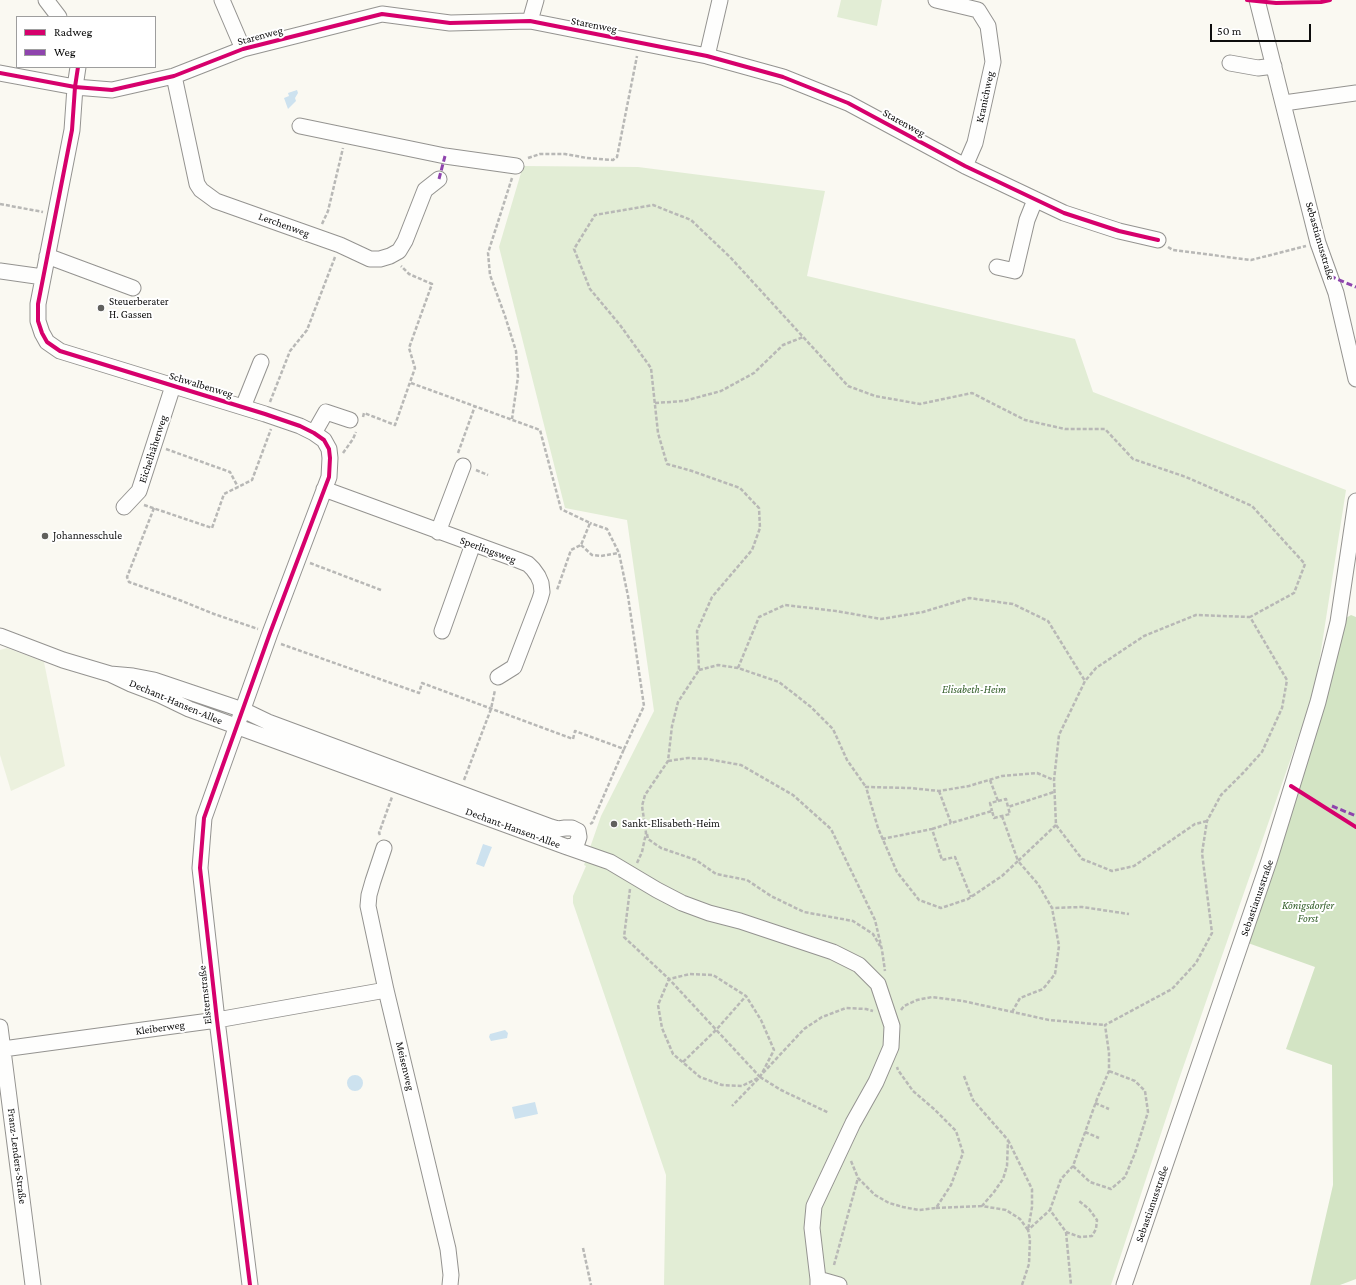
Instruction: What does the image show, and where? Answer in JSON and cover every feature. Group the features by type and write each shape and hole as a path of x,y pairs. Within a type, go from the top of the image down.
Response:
{"street":[{"path":"46,0 58,16"},
{"path":"222,0 243,49"},
{"path":"530,21 536,0"},
{"path":"707,56 720,0"},
{"name":"Kranichweg","path":"936,0 978,10 988,26 993,62 975,143 965,166"},
{"name":"Sebastianusstraße","path":"1257,0 1318,243 1336,293 1356,379"},
{"name":"Starenweg","path":"0,73 75,87 112,90 174,76 243,49 381,7 450,23 530,21 707,56 783,77 848,103 965,166 1064,213 1119,231 1158,240"},
{"path":"1230,63 1258,68 1274,66"},
{"name":"Schwalbenweg","path":"78,68 72,130 38,304 38,321 47,342 60,351 300,426 324,440 329,449 331,464 329,477 269,636 243,710"},
{"name":"Lerchenweg","path":"174,76 197,184 201,190 216,201 340,245 370,259 380,259 390,256"},
{"path":"1284,103 1356,93"},
{"path":"300,126 445,156 516,166"},
{"path":"390,256 399,251 405,241 425,190 439,179"},
{"path":"998,267 1015,271 1027,220 1035,200"},
{"path":"47,256 133,288"},
{"path":"0,271 44,277"},
{"path":"243,407 261,362"},
{"name":"Eichelhäherweg","path":"128,503 139,491 173,386"},
{"path":"314,433 326,412 356,422"},
{"path":"438,532 463,466"},
{"name":"Sperlingsweg","path":"324,490 528,564 538,576 541,583 542,592 514,667 498,677"},
{"name":"Sebastianusstraße","path":"1124,1285 1269,861 1318,702 1338,622 1356,501"},
{"path":"442,630 473,544"},
{"name":"Dechant-Hansen-Allee","path":"0,636 63,660 110,674 189,709 567,848 577,843 579,837 578,831 572,828 558,829 551,827 268,722 243,710 154,680 110,674"},
{"name":"Elsternstraße","path":"243,710 204,818 200,868 217,1020 250,1285"},
{"name":"Meisenweg","path":"384,848 369,895 368,906 386,990 446,1242 451,1275 450,1285"},
{"path":"567,848 610,862 682,903 833,952 859,965 878,984 892,1026 892,1047 876,1082 848,1133 814,1206 812,1228 818,1282 839,1285"},
{"name":"Kleiberweg","path":"3,1049 217,1020 386,990"},
{"name":"Franz-Lenders-Straße","path":"0,1027 33,1285"}],"path":[{"path":"512,419 518,376 516,351 490,275 488,253 507,191 516,166 524,160 540,154 566,154 587,158 613,160 617,157 637,59"},
{"path":"316,237 328,211 346,135"},
{"path":"0,204 55,215"},
{"path":"882,950 873,934 853,921 804,912 771,896 747,880 716,874 696,860 661,848 648,839 642,806 645,795 668,761 672,726 678,702 699,670 697,631 712,597 752,550 760,528 759,508 740,488 667,464 658,433 650,368 620,325 590,289 574,249 595,215 653,205 692,220 730,257 848,386 875,396 920,404 972,393 1025,420 1065,429 1105,430 1133,459 1186,477 1252,506 1305,564 1294,593 1250,617 1196,615 1144,636 1096,668 1085,681 1059,735 1054,780 1056,825 1082,859 1112,871 1134,866 1195,824 1207,820"},
{"path":"1158,240 1173,250 1251,260 1318,243"},
{"path":"128,503 154,508 212,528 224,494 252,480 290,351 307,330 340,245"},
{"path":"342,454 353,439 356,422 364,413 395,425 415,368 409,348 432,284 409,274 390,256"},
{"path":"655,403 684,401 721,391 754,373 783,345 803,336"},
{"path":"411,383 540,430 561,509 590,523 607,529 619,553 628,596 644,706 592,823 578,831"},
{"path":"476,406 454,462 488,475"},
{"path":"155,445 230,472 238,487"},
{"path":"154,508 127,577 129,582 182,601 419,693 422,683 573,739 576,731 624,749"},
{"path":"557,590 571,550 581,545 590,523"},
{"path":"581,545 592,555 601,556 619,553"},
{"path":"298,559 381,590"},
{"path":"738,668 759,617 785,606 836,611 881,619 923,612 969,598 1013,604 1048,621 1085,681"},
{"path":"892,1026 896,1015 904,1006 917,1000 932,997 963,1000 1049,1020 1106,1025 1172,989 1196,963 1212,934 1202,853 1207,820 1221,795 1262,752 1282,708 1287,680 1250,617"},
{"path":"699,670 718,665 738,668 779,682 811,707 833,729 847,760 866,787 878,828 897,872 919,900 941,908 971,897 1002,876 1056,825"},
{"path":"459,794 491,709 498,677"},
{"path":"668,761 688,758 707,759 741,765 792,795 831,829 875,920 882,950 885,973"},
{"path":"866,787 939,790 970,786 1002,776 1037,773 1054,780"},
{"path":"990,780 998,801"},
{"path":"384,848 379,833 396,785"},
{"path":"939,790 951,823"},
{"path":"1008,806 1054,792"},
{"path":"1006,799 1010,814 994,818 990,803 998,801 1006,799"},
{"path":"882,838 932,829 992,811"},
{"path":"1002,816 1018,860 1038,884 1052,908 1059,946 1056,974 1042,989 1020,998 1012,1012"},
{"path":"932,829 942,860 955,857 971,897"},
{"path":"646,833 642,852 632,875 624,937 670,979 760,1077 781,1090 829,1113"},
{"path":"1052,908 1082,907 1129,914"},
{"path":"690,974 712,976 746,996 761,1020 774,1050 760,1077 742,1086 722,1085 700,1077 673,1054 662,1028 658,1005 670,979 690,974"},
{"path":"683,1062 716,1030 746,996"},
{"path":"732,1106 804,1028 822,1017 846,1008 866,1009 882,1014 892,1026"},
{"path":"1028,1230 1050,1210 1061,1179 1073,1166 1095,1103 1109,1071 1106,1025"},
{"path":"892,1047 898,1070 912,1091 934,1109 956,1131 963,1153 951,1185 936,1208"},
{"path":"1073,1166 1090,1182 1112,1189 1125,1177 1135,1153 1148,1112 1146,1091 1135,1081 1109,1071"},
{"path":"964,1076 973,1100 1008,1140 1032,1188 1032,1207 1028,1230 1030,1239 1029,1264 1022,1285"},
{"path":"1095,1103 1109,1109"},
{"path":"1085,1132 1099,1138"},
{"path":"982,1206 1003,1179 1007,1166 1008,1140"},
{"path":"850,1159 858,1178 875,1195 889,1203 919,1210 982,1206 1006,1210 1020,1219 1028,1230"},
{"path":"834,1265 858,1178"},
{"path":"1066,1232 1080,1237 1092,1236 1096,1229 1097,1220 1089,1209 1079,1201"},
{"path":"1050,1210 1066,1232 1071,1285"},
{"path":"583,1248 591,1285"}],"green space":[{"path":"841,0 882,0 877,26 837,17"},
{"name":"Elisabeth-Heim","path":"523,166 638,167 825,191 807,276 1075,339 1093,392 1346,490 1315,689 1178,1082 1111,1285 664,1285 666,1175 573,903 573,896 586,866 584,865 601,816 654,711 627,520 565,508 499,247"},
{"name":"Königsdorfer Forst","path":"1351,615 1356,617 1356,1279 1340,1285 1310,1285 1333,1185 1332,1065 1286,1049 1315,967 1248,943 1339,622"},
{"path":"7,648 44,662 65,766 11,791 0,755 0,650"}],"water":[{"path":"297,90 298,93 295,98 296,101 288,109 284,98 289,96 288,93"},
{"path":"483,844 492,847 484,867 476,864"},
{"path":"505,1030 508,1033 507,1038 491,1041 489,1037 490,1034"},
{"path":"352,1075 358,1075 363,1080 361,1089 358,1091 352,1091 347,1086 347,1080"},
{"path":"535,1102 538,1114 515,1119 512,1107"}],"marked path":[{"path":"439,179 445,156"},
{"path":"1330,276 1356,287"},
{"path":"1332,806 1356,816"}],"cycle path":[{"path":"1247,0 1276,3 1321,2 1330,0"},
{"path":"0,73 75,87 112,90 174,76 243,49 382,14 450,23 530,21 707,56 783,77 848,103 965,166 1064,213 1119,231 1158,240"},
{"path":"78,68 72,130 38,304 38,321 47,342 60,351 300,426 324,440 329,449 329,477 270,633 204,818 200,868 217,1020 250,1285"},
{"path":"1291,786 1356,827"}],"place":[{"name":"Steuerberater H. Gassen","path":"101,308"},
{"name":"Johannesschule","path":"45,536"},
{"name":"Sankt-Elisabeth-Heim","path":"614,824"}]}
